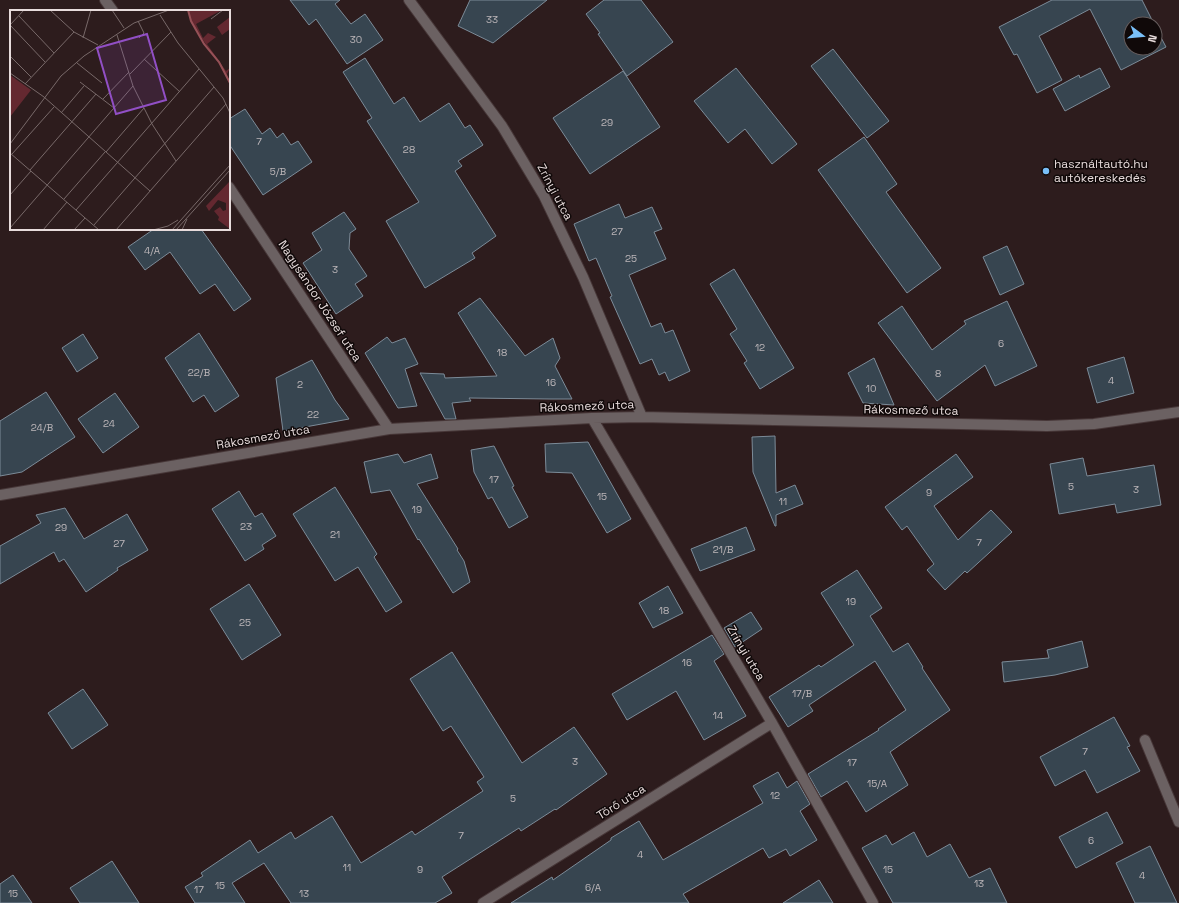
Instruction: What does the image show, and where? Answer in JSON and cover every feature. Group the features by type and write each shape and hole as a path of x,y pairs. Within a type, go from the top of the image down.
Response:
{"street":[{"path":"109,6 118,0"},
{"name":"Zrínyi utca","path":"409,0 502,126 544,196 583,277 642,417"},
{"name":"Nagysándor József utca","path":"230,189 389,429"},
{"name":"Rákosmező utca","path":"0,495 389,429 592,418 642,417 1047,426 1094,424 1179,412"},
{"name":"Zrínyi utca","path":"592,418 772,724 873,903"},
{"name":"Törő utca","path":"483,903 772,724"},
{"path":"1145,740 1179,822"}],"building":[{"path":"290,0 340,0 335,4 351,24 365,14 383,40 347,64 316,19 309,25"},
{"path":"470,0 547,0 493,43 458,26"},
{"path":"604,0 641,0 673,42 627,76 586,14"},
{"path":"1052,0 1142,0 1150,16 1123,16 1123,56 1148,56 1121,70 1090,9 1039,36 1062,80 1037,93 1017,54 1014,55 999,27"},
{"path":"1163,41 1166,47 1163,49"},
{"path":"833,49 889,121 867,138 811,66"},
{"path":"365,58 394,104 404,97 420,122 449,103 465,128 470,125 483,145 458,161 462,166 455,171 496,236 472,253 475,258 425,288 386,221 419,202 367,121 372,118 343,72"},
{"path":"736,68 797,144 772,164 745,129 728,143 694,101"},
{"path":"1100,68 1110,87 1065,111 1053,89 1079,75 1080,78"},
{"path":"623,71 660,127 590,174 553,118"},
{"path":"245,109 262,134 270,128 277,138 283,133 291,145 298,141 312,162 263,195 230,146 230,118"},
{"path":"864,137 897,184 886,192 941,268 907,293 818,170"},
{"path":"619,204 625,218 652,207 662,229 654,232 666,259 629,275 651,327 661,323 665,333 673,330 690,371 669,381 665,372 659,375 652,359 640,364 610,297 612,296 596,258 589,261 574,224"},
{"path":"344,212 356,229 350,233 349,249 367,276 355,284 363,296 336,314 303,263 322,250 312,233"},
{"path":"153,230 202,230 251,299 234,311 215,284 200,294 170,252 145,270 128,247"},
{"path":"1007,246 1024,284 1000,295 983,257"},
{"path":"734,269 794,368 760,389 744,363 747,361 730,334 737,329 710,284"},
{"path":"480,298 525,356 553,338 560,358 555,366 572,399 469,398 471,401 452,403 456,419 445,419 420,373 444,374 445,378 497,376 458,313"},
{"path":"1007,301 1037,366 995,386 985,365 937,401 878,323 902,306 932,350 966,324 964,321"},
{"path":"199,333 239,396 215,412 204,395 193,402 165,358"},
{"path":"83,334 98,358 77,372 62,348"},
{"path":"387,337 392,343 405,338 418,364 405,369 417,406 398,408 365,353"},
{"path":"1124,357 1134,393 1097,403 1087,368"},
{"path":"874,358 894,405 863,403 848,373"},
{"path":"312,360 335,400 349,419 283,431 276,378"},
{"path":"46,392 75,437 22,472 0,476 0,421"},
{"path":"115,393 139,427 103,453 78,419"},
{"path":"775,436 776,493 795,485 803,504 776,515 776,526 753,472 752,437"},
{"path":"588,442 631,519 607,533 572,473 546,472 545,444"},
{"path":"494,446 514,486 512,487 528,517 509,528 492,497 488,499 474,472 471,450"},
{"path":"398,454 404,463 431,454 438,478 417,484 464,561 470,582 453,593 419,539 418,540 390,490 371,493 364,462"},
{"path":"956,454 973,477 934,506 958,540 991,510 1012,532 967,573 965,571 945,590 927,570 934,564 907,526 902,530 885,507"},
{"path":"1083,458 1087,476 1154,465 1161,505 1117,513 1115,504 1059,514 1050,464"},
{"path":"335,487 377,554 374,557 402,602 386,612 358,567 335,581 293,514"},
{"path":"239,491 255,517 262,513 276,536 262,545 264,549 245,561 212,509"},
{"path":"65,508 84,539 127,514 148,550 117,568 118,570 86,592 64,559 59,562 54,552 0,584 0,546 41,523 36,515"},
{"path":"746,527 755,550 700,571 691,549"},
{"path":"857,570 882,608 870,616 893,652 908,643 923,667 922,668 950,710 890,752 908,785 866,812 847,781 821,797 808,774 879,730 878,729 906,710 875,661 809,705 813,711 788,727 769,697 819,665 821,667 854,645 821,593"},
{"path":"249,584 281,635 242,660 210,609"},
{"path":"668,586 683,613 653,628 639,603"},
{"path":"751,612 762,629 735,647 724,628"},
{"path":"712,635 724,654 714,661 746,716 704,740 676,691 627,720 612,694"},
{"path":"1082,641 1088,667 1055,675 1004,682 1002,662 1049,658 1047,650"},
{"path":"452,652 522,763 574,727 607,774 556,810 555,809 521,831 519,828 442,877 452,893 435,903 291,903 264,863 232,883 245,903 195,903 185,887 203,876 201,873 250,840 258,853 291,832 295,839 332,816 361,863 412,831 415,835 483,791 477,782 484,777 451,726 443,731 410,679"},
{"path":"83,689 108,725 72,749 48,713"},
{"path":"1114,717 1130,746 1127,747 1140,771 1097,793 1085,770 1055,786 1040,757"},
{"path":"778,772 787,788 797,781 810,804 800,811 817,840 790,856 786,849 769,858 763,848 683,894 689,903 511,903 552,877 553,880 611,840 611,838 639,821 663,860 763,803 753,786"},
{"path":"1107,812 1123,843 1076,868 1059,837"},
{"path":"914,832 927,857 950,844 969,878 990,868 1007,903 893,903 862,848 886,835 892,845"},
{"path":"1150,846 1177,903 1135,903 1116,863"},
{"path":"112,861 139,903 80,903 70,888"},
{"path":"13,875 32,903 0,903 0,884"},
{"path":"819,880 833,903 783,903"}],"place":[{"name":"használtautó.hu autókereskedés","path":"1046,171"}]}
